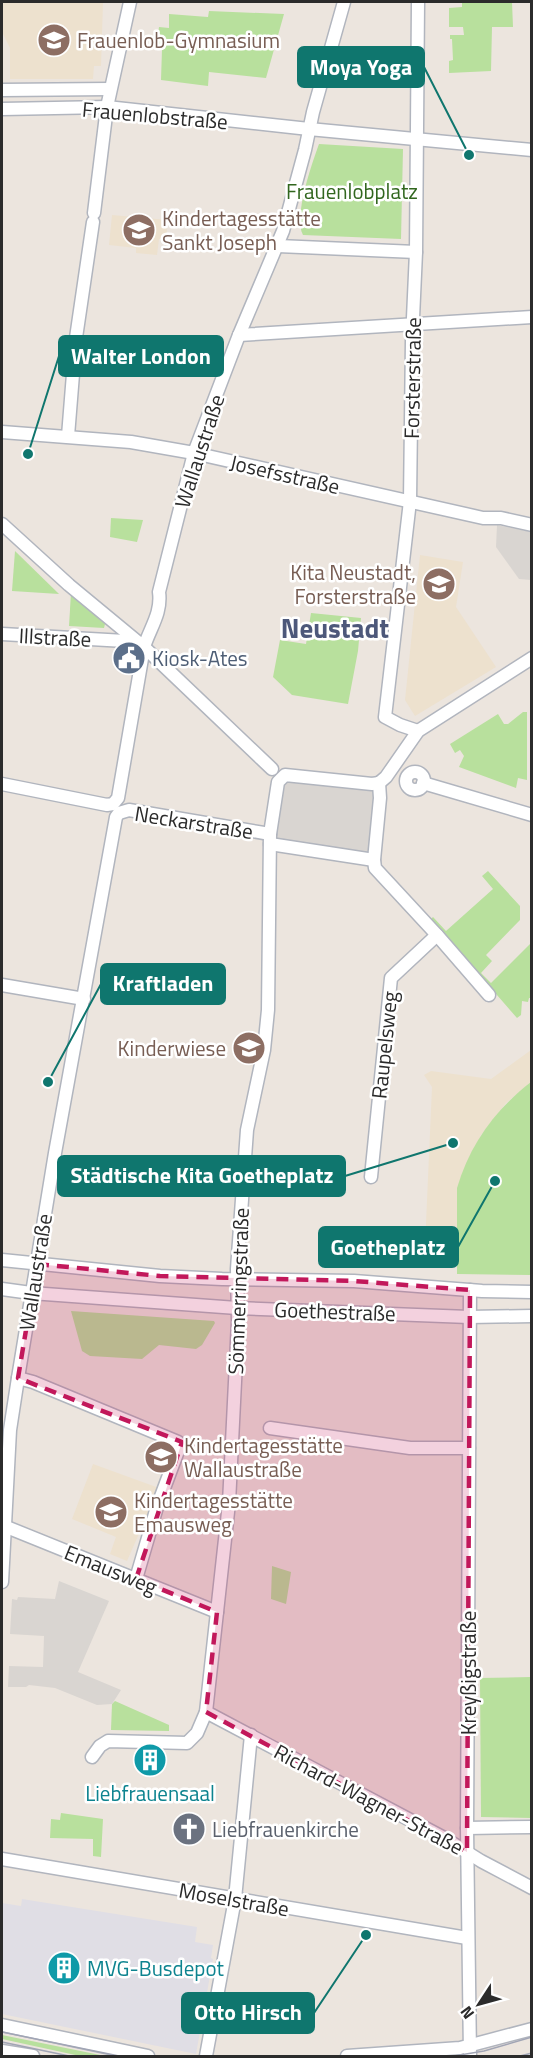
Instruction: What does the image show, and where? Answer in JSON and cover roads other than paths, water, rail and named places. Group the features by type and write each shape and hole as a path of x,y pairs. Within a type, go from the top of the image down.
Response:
{"street":[{"path":"68,436 73,353 107,107 130,2"},
{"name":"Wallaustraße","path":"2,1582 10,1430 30,1299 144,647 150,630 157,620 159,592 194,453 239,335 278,246 344,2"},
{"name":"Forsterstraße","path":"418,2 418,139 412,325 410,501 385,717 418,731"},
{"name":"Frauenlobstraße","path":"2,90 110,89"},
{"name":"Frauenlobstraße","path":"2,109 107,107 309,129"},
{"path":"309,129 531,150"},
{"path":"278,246 416,252"},
{"path":"239,335 531,317"},
{"name":"Josefsstraße","path":"2,432 130,442 194,453 483,518 501,518 531,525"},
{"path":"2,524 69,585 144,647 272,769"},
{"name":"Illstraße","path":"2,634 125,641 144,647"},
{"path":"489,995 438,935 375,868 379,783 386,777 418,731 531,658"},
{"name":"Sömmerringstraße","path":"206,1712 229,1503 238,1321 237,1280 247,1130 264,1050 268,1010 270,839 278,782 285,775 379,783"},
{"path":"423,783 531,815"},
{"name":"Neckarstraße","path":"2,784 374,860"},
{"name":"Raupelsweg","path":"371,1176 391,978 438,935"},
{"path":"2,985 84,999"},
{"name":"Goethestraße","path":"2,1260 160,1276 237,1280 354,1281 531,1292"},
{"name":"Goethestraße","path":"2,1289 30,1299 469,1317 531,1316"},
{"name":"Kreyßigstraße","path":"469,2051 467,1828 470,1290"},
{"path":"18,1378 178,1442 180,1447 157,1507 136,1579"},
{"path":"270,1428 410,1448 469,1448"},
{"name":"Emausweg","path":"4,1526 217,1612"},
{"path":"92,1757 100,1746 108,1741 188,1743 197,1733 206,1712"},
{"name":"Richard-Wagner-Straße","path":"206,1712 446,1839 531,1888"},
{"path":"206,2056 234,1899 250,1735"},
{"path":"467,1828 531,1827"},
{"name":"Moselstraße","path":"2,1859 467,1938"},
{"path":"2,2025 148,2056"},
{"path":"346,2056 469,2051 531,2029"},
{"path":"2,2051 33,2056"}],"tram line":[{"path":"2,2032 119,2056"},
{"path":"454,2056 484,2051 532,2037"},
{"path":"2,2042 69,2056"},
{"path":"520,2056 532,2053"}],"place":[{"name":"Frauenlob-Gymnasium","path":"54,40"},
{"name":"Moya Yoga","path":"469,155"},
{"name":"Kindertagesstätte Sankt Joseph","path":"139,230"},
{"name":"Walter London","path":"28,454"},
{"name":"Kita Neustadt, Forsterstraße","path":"439,584"},
{"name":"Kiosk-Ates","path":"129,658"},
{"name":"Kinderwiese","path":"249,1048"},
{"name":"Kraftladen","path":"48,1082"},
{"name":"Städtische Kita Goetheplatz","path":"453,1143"},
{"name":"Goetheplatz","path":"495,1181"},
{"name":"Kindertagesstätte Wallaustraße","path":"161,1457"},
{"name":"Kindertagesstätte Emausweg","path":"111,1512"},
{"name":"Liebfrauensaal","path":"150,1760"},
{"name":"Liebfrauenkirche","path":"189,1829"},
{"name":"Otto Hirsch","path":"366,1935"},
{"name":"MVG-Busdepot","path":"64,1968"}],"district":[{"name":"Neustadt","path":"335,627"}],"park label":[{"name":"Frauenlobplatz","path":"352,191"}]}
